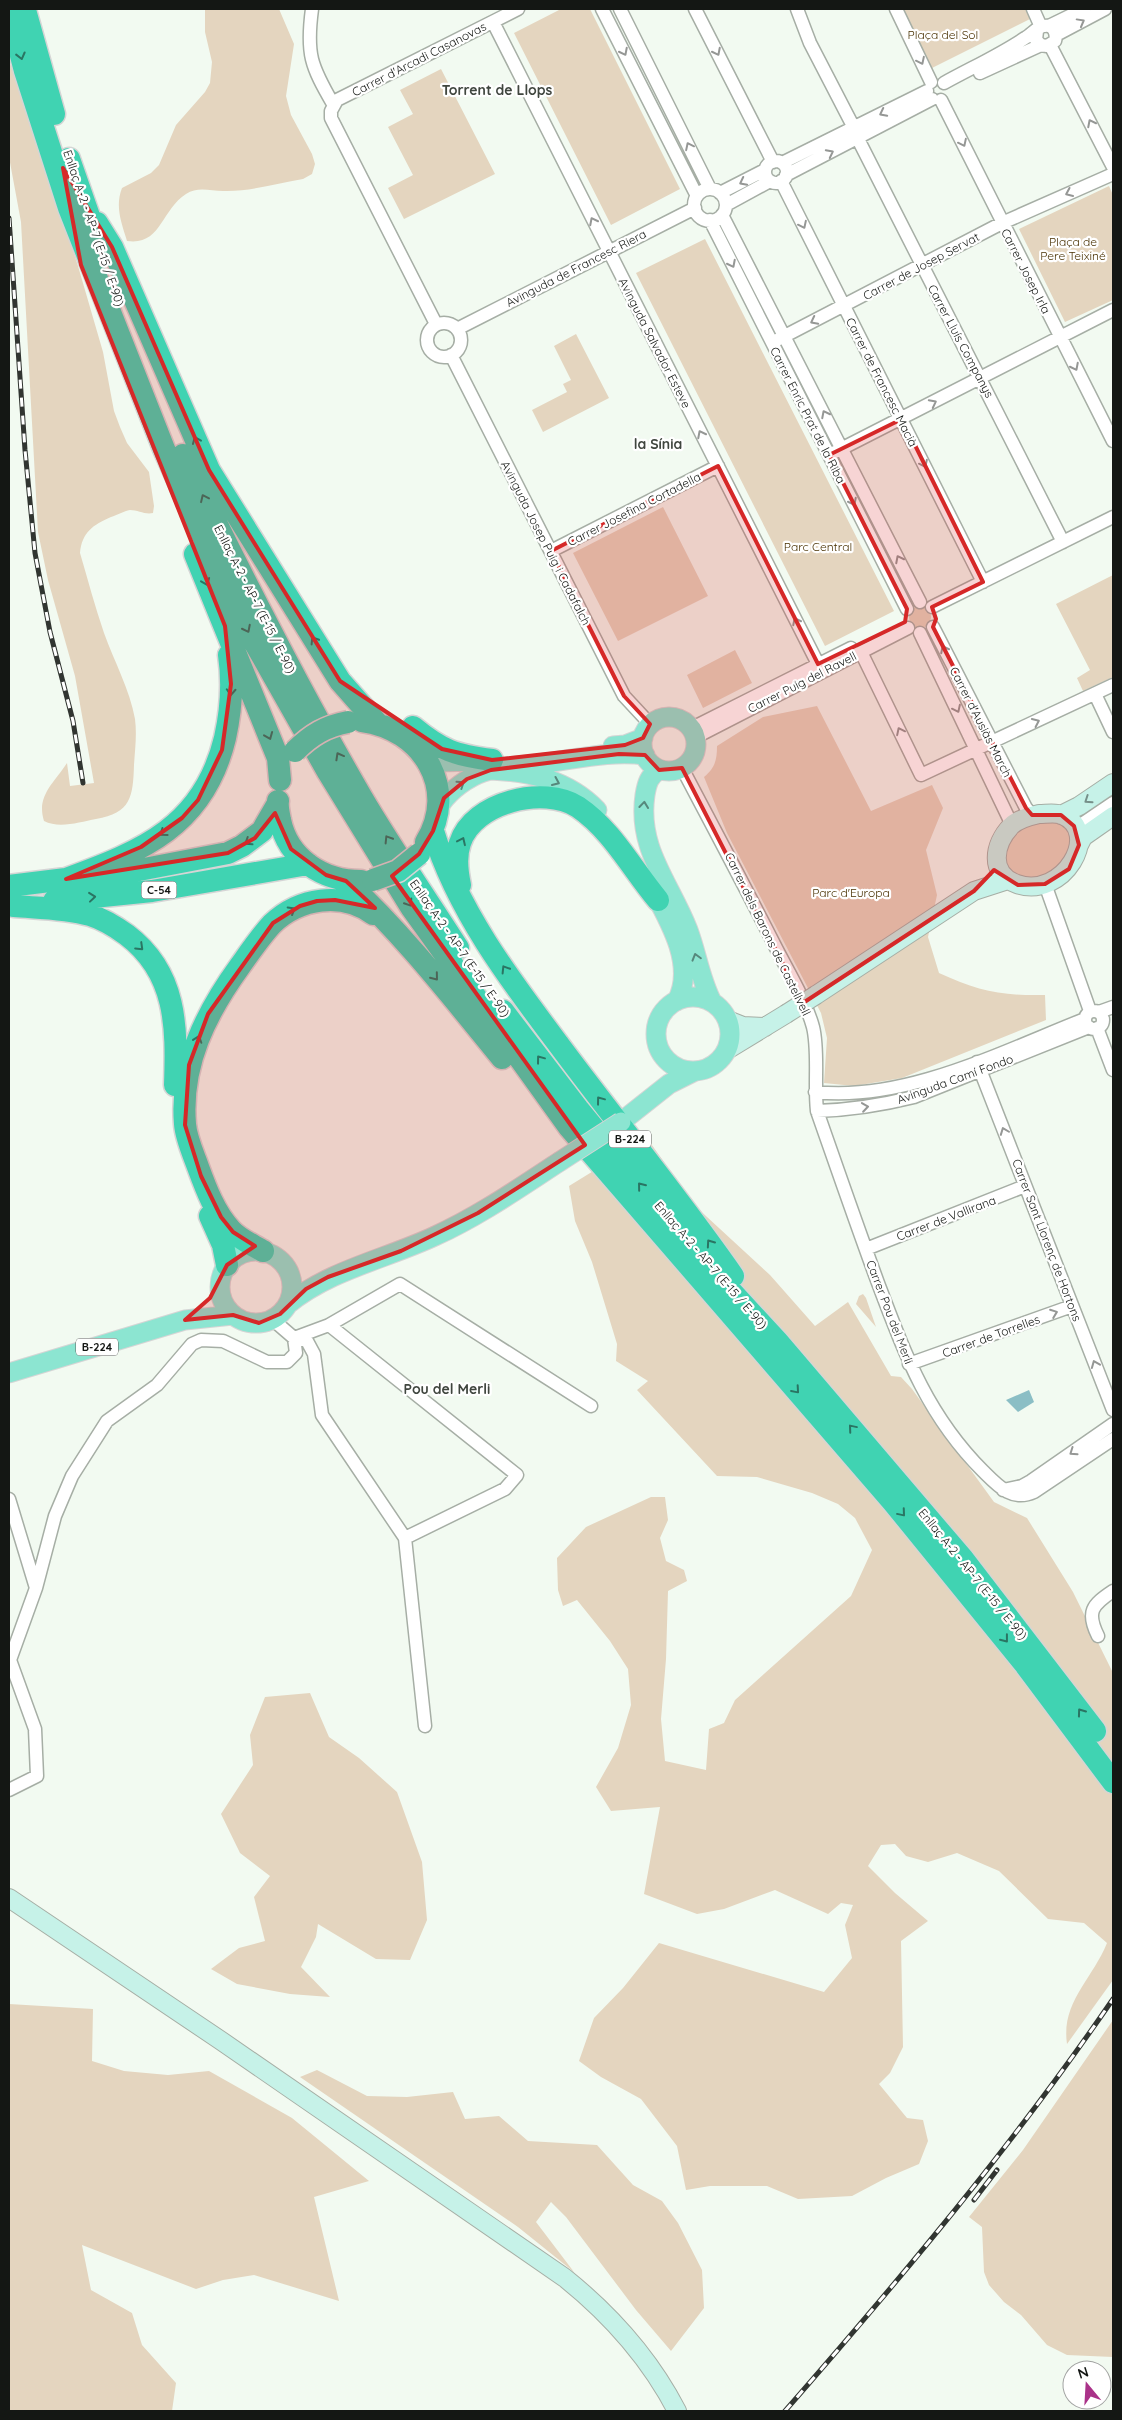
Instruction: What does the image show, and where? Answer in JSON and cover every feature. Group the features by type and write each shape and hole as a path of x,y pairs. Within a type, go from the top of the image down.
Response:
{"highway":[{"name":"Enllaç A-2 - AP-7 (E-15 / E-90)","path":"9,9 24,71 76,204 160,440 225,585 252,638 328,772 411,907 569,1127 963,1559 1037,1653 1107,1756 1113,1782"},
{"name":"Enllaç A-2 - AP-7 (E-15 / E-90)","path":"25,9 76,204 124,313 178,444 257,608 362,799 473,971 556,1080 771,1347"},
{"path":"76,204 81,265 278,758 280,780"},
{"path":"76,204 112,247 209,470 340,681 377,723"},
{"path":"66,878 115,861 156,838 182,818 208,787 222,750 230,707 231,684 224,626"},
{"path":"340,681 370,702 400,718 442,749 492,765"},
{"name":"C-54","path":"348,722 377,723 396,730 413,742 426,758 436,782 438,808 433,831 419,854 398,871 373,880 346,881 326,875 308,864 291,849 282,828 278,804 280,780 295,751 316,733 348,722"},
{"path":"484,936 461,887 457,869 457,854 460,841 479,818 498,807 523,798 549,796 579,808 604,828 658,900"},
{"name":"C-54","path":"10,899 66,878 139,870 228,853 255,838 262,831 278,804"},
{"path":"433,831 443,864 460,898 484,936"},
{"name":"C-54","path":"10,899 152,891 308,864"},
{"path":"346,881 404,940 671,1263 771,1347"},
{"path":"10,899 90,915 121,931 139,944 152,959 161,974 174,1016 176,1033 176,1111 180,1138 194,1181 222,1245 223,1273"},
{"path":"263,1251 233,1232 221,1217 202,1176 185,1125 184,1094 189,1065 205,1021 233,975 262,936 280,918 300,906 317,901 335,900 352,903 369,910 404,940"},
{"name":"B-224","path":"484,936 519,992 603,1104 695,1220 771,1347"}],"main road":[{"path":"672,716 686,722 694,733 695,754 690,762 682,768 671,771 659,770 647,760 646,739 657,720 672,716"},
{"path":"438,808 444,798 455,788 492,765 625,745 646,739"},
{"path":"426,758 492,765 554,780 592,805 630,849 674,933 682,962 683,989 677,1001 663,1014 656,1031 657,1044 662,1056 670,1064 681,1070 693,1072"},
{"path":"659,770 648,779 646,788 643,809 646,838 655,864 689,932 704,986 712,1002"},
{"name":"B-224","path":"974,892 996,864 998,846 1012,825 1032,815 1061,814 1079,806 1113,783"},
{"path":"1061,814 1074,826 1079,845"},
{"path":"996,864 1001,875 1018,885 1031,886 1056,880 1068,869 1083,837 1113,816"},
{"name":"B-224","path":"9,1373 185,1320 233,1315 251,1322 272,1319 306,1289 328,1277 374,1262 436,1236 506,1197 621,1122 651,1101 669,1084 693,1072 715,1065 727,1050 767,1027 974,892 1008,880"},
{"path":"677,1001 689,997 701,998 712,1002 721,1010 728,1020 730,1037 727,1050"},
{"path":"728,1020 743,1026 767,1027"},
{"path":"651,1101 659,1081 662,1056"},
{"name":"B-224","path":"185,1320 210,1298 223,1273 243,1253 263,1251 278,1257 284,1263 301,1272 328,1277"},
{"path":"284,1263 290,1273 292,1284 288,1305"},
{"path":"223,1273 222,1300 233,1315"},
{"path":"9,1898 220,2040 565,2278 599,2307 632,2342 654,2372 677,2411"}],"street":[{"path":"312,9 309,35 310,57 317,77 333,104 331,118 436,324"},
{"name":"Carrer d'Arcadi Casanovas","path":"333,104 518,9"},
{"name":"Carrer Enric Prat de la Riba","path":"602,9 700,210 829,455 907,620"},
{"name":"Carrer Enric Prat de la Riba","path":"620,9 720,200 785,336 930,613"},
{"name":"Carrer de Francesc Macià","path":"695,9 983,582"},
{"name":"Carrer Lluís Companys","path":"797,9 810,43 1063,542"},
{"name":"Carrer Josep Irla","path":"896,9 1113,441"},
{"path":"1033,9 1113,167"},
{"path":"700,210 937,91 1024,51 1084,9"},
{"path":"1046,35 1105,9"},
{"name":"Avinguda Salvador Esteve","path":"493,22 818,664"},
{"name":"Carrer de Josep Servat","path":"771,343 1002,223 1113,174"},
{"path":"700,210 702,192 720,200"},
{"name":"Avinguda de Francesc Riera","path":"459,332 700,210"},
{"path":"829,455 902,420 1113,310"},
{"path":"448,323 459,332 459,348 452,355 437,356 428,348 427,335 436,324 448,323"},
{"name":"Avinguda Josep Puig i Cadafalch","path":"452,355 646,739"},
{"name":"Carrer Josefina Cortadella","path":"551,551 718,466"},
{"path":"930,613 913,604 907,620 920,633 930,613 983,582 1113,518"},
{"path":"930,613 1113,526"},
{"name":"Carrer d'Ausiàs March","path":"930,613 992,743 1026,808 1032,815"},
{"name":"Carrer Puig del Ravell","path":"694,733 861,652 907,620"},
{"name":"Carrer Puig del Ravell","path":"694,733 818,664 907,620"},
{"name":"Carrer d'Ausiàs March","path":"920,633 1012,825"},
{"path":"861,652 921,775 1113,685"},
{"path":"1095,694 1113,732"},
{"name":"Carrer dels Barons de Castellvell","path":"682,768 748,892 799,993 813,1026 816,1045 815,1092 817,1110"},
{"path":"1082,824 1113,803"},
{"path":"1045,884 1097,1020 1113,1070"},
{"name":"Avinguda Camí Fondo","path":"817,1110 842,1110 884,1104 914,1097 979,1066 1097,1020 1113,1007"},
{"name":"Avinguda Camí Fondo","path":"815,1092 836,1095 882,1091 979,1066"},
{"name":"Carrer Sant Llorenç de Hortons","path":"979,1066 1113,1410"},
{"name":"Carrer Pou del Merli","path":"817,1110 909,1364 947,1428 973,1461 1003,1490"},
{"name":"Carrer de Vallirana","path":"866,1249 1025,1186"},
{"path":"294,1338 329,1325 400,1284 591,1406"},
{"name":"Carrer de Torrelles","path":"909,1364 1072,1306"},
{"path":"272,1319 294,1338 307,1341 314,1354 322,1414 405,1538 425,1726"},
{"path":"329,1325 517,1475 505,1489 405,1538"},
{"path":"9,1790 37,1776 35,1729 10,1660 36,1588 55,1516 72,1476 107,1421 157,1385 192,1344 201,1340 223,1341 267,1362 287,1362 296,1353 294,1338"},
{"path":"1003,1490 1022,1486 1031,1481 1113,1424"},
{"path":"1003,1490 1019,1496 1026,1495 1113,1439"},
{"path":"9,1498 36,1588"},
{"path":"1098,1636 1091,1616 1093,1609 1098,1601 1113,1591"}],"highlighted area":[{"path":"63,168 112,247 209,470 340,681 370,702 442,749 492,760 625,745 643,738 650,724 624,696 551,551 718,466 818,664 905,622 907,609 829,455 902,419 983,582 932,607 936,619 933,627 1026,808 1032,815 1061,815 1074,826 1079,845 1069,869 1045,884 1018,885 994,870 974,891 803,1003 682,768 659,770 645,755 619,754 491,770 467,779 444,798 433,831 419,854 392,876 585,1145 478,1213 401,1251 328,1277 306,1289 280,1314 259,1323 233,1315 185,1320 210,1298 227,1265 255,1246 233,1232 221,1217 201,1176 185,1125 189,1065 208,1014 273,923 300,906 317,901 335,900 375,908 346,881 326,875 291,849 275,813 255,838 228,853 66,879 141,847 182,818 198,800 222,750 231,684 225,626 81,265"}],"green space":[{"path":"205,9 279,9 294,44 286,96 291,115 312,154 315,164 312,174 303,179 253,189 233,191 195,190 186,194 178,201 154,233 138,241 127,241 119,208 122,188 151,173 159,165 176,125 205,92 210,83 212,62 205,32"},
{"path":"561,9 590,9 680,189 611,225 514,33"},
{"name":"Plaça del Sol","path":"903,9 1030,9 1034,17 932,68"},
{"path":"9,60 78,266 103,352 114,411 127,443 149,472 154,506 153,513 130,510 99,523 86,534 81,546 80,553 98,613 133,708 136,731 134,776 128,802 117,813 63,825 44,821 42,804 48,790 67,763 70,786 94,783 75,676 48,580 38,532 21,222 9,157"},
{"path":"441,69 495,174 404,219 388,188 413,175 388,127 413,114 400,90"},
{"name":"Plaça de Pere Teixiné","path":"1109,186 1113,195 1113,300 1065,322 1019,229"},
{"name":"Parc Central","path":"705,239 894,611 825,646 636,273"},
{"path":"576,334 609,398 543,432 532,410 567,392 563,384 571,380 554,346"},
{"path":"663,507 708,596 618,641 573,553"},
{"path":"1113,575 1113,677 1083,691 1077,678 1090,670 1056,604"},
{"path":"920,606 928,609 931,617 928,625 920,628 912,625 909,617 912,609"},
{"path":"735,650 752,683 703,708 687,675"},
{"name":"Parc d'Europa","path":"817,706 871,811 932,785 943,808 926,850 937,895 928,937 939,973 990,991 1015,995 1045,995 1046,1020 902,1078 854,1086 824,1083 827,1038 821,1013 727,833 704,777 715,763 717,746 763,717"},
{"path":"1050,820 1063,826 1070,834 1071,839 1068,851 1056,871 1030,882 1003,867 1005,852 1017,833 1031,824"},
{"path":"647,1138 694,1205 770,1275 815,1326 848,1302 891,1376 901,1377 912,1389 994,1502 1027,1518 1073,1592 1113,1673 1113,1980 1067,2044 1066,2029 1073,2003 1107,1943 1084,1923 1048,1919 999,1871 957,1853 928,1862 906,1856 895,1844 881,1845 868,1866 895,1893 928,1921 901,1941 903,2047 890,2073 879,2084 907,2118 923,2120 928,2141 919,2164 886,2178 852,2196 798,2199 767,2186 710,2186 686,2190 677,2146 641,2099 601,2077 579,2061 594,2018 623,1988 659,1943 824,1992 852,1958 845,1925 853,1905 841,1903 828,1914 775,1890 724,1909 697,1914 644,1894 660,1807 611,1811 596,1787 618,1748 631,1705 628,1669 610,1641 577,1600 563,1606 558,1590 557,1558 586,1527 651,1497 665,1497 668,1520 660,1538 666,1561 684,1570 687,1581 668,1591 666,1659 661,1719 665,1761 706,1770 709,1729 724,1723 735,1700 851,1596 872,1550 855,1518 838,1504 812,1493 757,1477 717,1476 637,1390 648,1381 616,1361 617,1344 592,1262 575,1221 569,1186"},
{"path":"863,1294 876,1327 856,1304 859,1296"},
{"path":"310,1693 329,1737 359,1758 397,1792 422,1862 427,1920 410,1960 376,1959 318,1924 316,1937 301,1967 330,1997 290,1994 237,1984 211,1969 239,1948 265,1941 254,1897 270,1876 240,1853 221,1814 253,1765 250,1735 265,1697"},
{"path":"9,2004 93,2009 92,2061 124,2071 168,2075 209,2071 292,2118 369,2181 314,2197 339,2301 254,2275 223,2280 196,2289 82,2245 91,2290 132,2313 142,2345 176,2383 172,2411 9,2411"},
{"path":"1113,2020 1113,2357 1067,2355 1047,2345 1021,2315 1004,2302 989,2285 984,2272 982,2227 969,2217 1023,2150"},
{"path":"317,2070 367,2096 407,2097 453,2092 465,2119 499,2116 528,2141 597,2145 633,2185 662,2201 678,2223 702,2270 704,2308 671,2351 636,2310 566,2217 551,2202 536,2222 574,2272 518,2227 300,2077"}],"water":[{"path":"1029,1390 1034,1402 1018,1412 1006,1400"}],"railway":[{"path":"9,218 25,450 35,553 50,632 73,721 83,783"},
{"path":"785,2411 955,2210 1036,2106 1113,1999"},
{"path":"974,2200 997,2170"}],"district":[{"name":"Torrent de Llops","path":"497,90"},
{"name":"la Sínia","path":"658,444"},
{"name":"Pou del Merli","path":"447,1389"}]}
